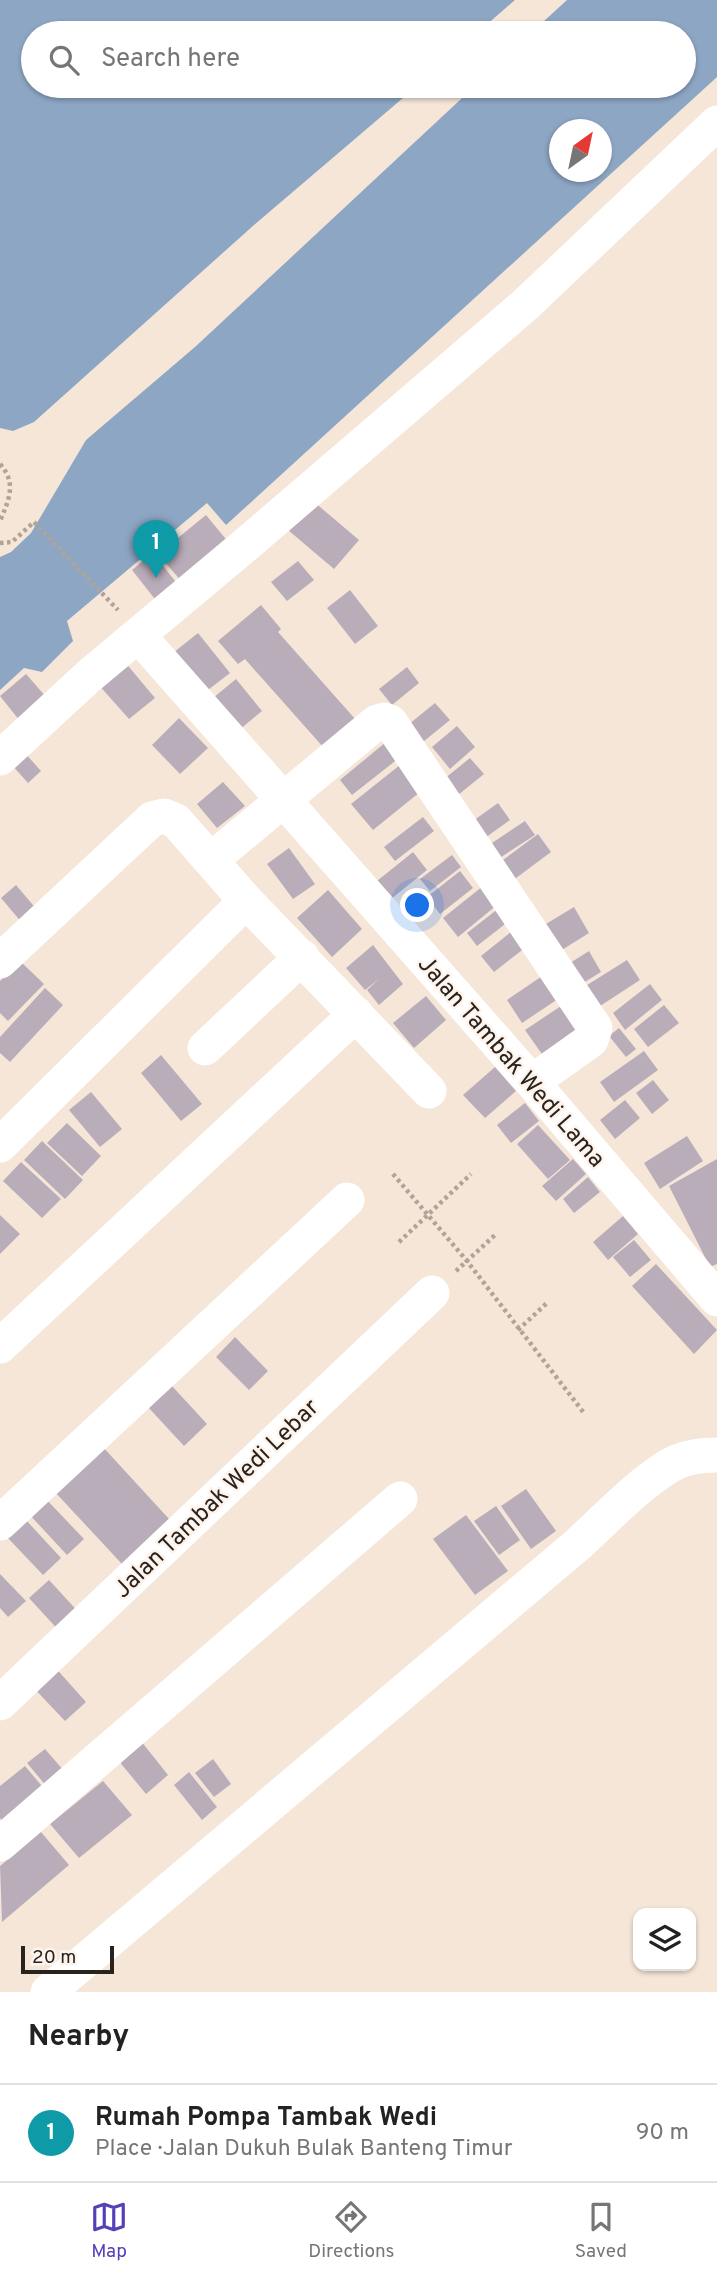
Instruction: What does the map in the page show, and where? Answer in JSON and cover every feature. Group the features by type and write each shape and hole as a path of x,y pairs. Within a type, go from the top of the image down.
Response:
{"street":[{"path":"0,758 89,676 525,305 717,123"},
{"name":"Jalan Tambak Wedi Lama","path":"138,635 532,1083 717,1299"},
{"path":"211,860 377,723 384,720 390,722 595,1028 591,1040 532,1083"},
{"path":"0,961 152,819 164,816 176,821 246,901 429,1091"},
{"path":"0,1144 246,901"},
{"path":"205,1048 302,957"},
{"path":"0,1346 356,1014"},
{"path":"0,1523 347,1200"},
{"name":"Jalan Tambak Wedi Lebar","path":"0,1703 432,1293"},
{"path":"48,1992 670,1465 693,1457 717,1455"},
{"path":"0,1844 400,1499"}],"path":[{"path":"0,464 8,474 11,488 0,521"},
{"path":"0,543 12,542 34,522 103,592"},
{"path":"393,1174 467,1261 584,1413"},
{"path":"399,1242 471,1174"},
{"path":"432,1293 495,1235"},
{"path":"518,1330 548,1302"}],"water":[{"path":"0,0 515,0 491,21 21,21 21,98 403,98 254,225 34,422 13,431 0,428"},
{"path":"567,0 717,0 717,77 696,96 696,21 544,21"},
{"path":"462,98 694,98 612,173 612,119 549,119 549,182 602,182 226,525 207,503 67,621 73,641 42,672 24,668 0,690 0,557 11,552 31,533 86,440 195,347"}],"building":[{"path":"313,501 359,540 334,569 288,530"},
{"path":"206,515 229,543 182,582 158,554"},
{"path":"153,553 179,586 158,603 132,570"},
{"path":"298,561 314,580 287,601 271,582"},
{"path":"350,590 378,626 355,644 327,608"},
{"path":"261,605 281,629 278,632 356,720 324,748 245,659 238,664 218,641"},
{"path":"198,633 230,673 204,693 173,653"},
{"path":"124,661 155,698 129,719 97,683"},
{"path":"407,667 419,683 392,705 379,689"},
{"path":"26,674 47,698 20,721 0,696"},
{"path":"236,679 262,711 239,730 213,698"},
{"path":"435,703 450,720 418,746 403,729"},
{"path":"179,718 208,748 180,774 152,745"},
{"path":"457,726 475,747 450,769 432,747"},
{"path":"386,742 399,758 352,795 340,780"},
{"path":"24,752 41,771 28,783 11,764"},
{"path":"470,758 484,774 458,795 444,779"},
{"path":"405,761 425,788 373,830 351,804"},
{"path":"223,782 245,806 217,828 197,804"},
{"path":"498,803 510,820 482,840 470,823"},
{"path":"423,817 434,831 395,861 384,847"},
{"path":"525,821 535,835 492,863 483,849"},
{"path":"538,834 551,852 508,884 495,866"},
{"path":"289,848 315,884 293,899 267,864"},
{"path":"413,852 427,870 391,899 377,881"},
{"path":"452,855 461,867 430,891 420,879"},
{"path":"460,871 473,888 440,914 427,897"},
{"path":"488,882 503,900 458,937 443,918"},
{"path":"16,885 38,911 23,924 1,898"},
{"path":"328,890 362,929 332,957 297,918"},
{"path":"574,907 589,933 557,953 541,927"},
{"path":"499,908 509,921 477,946 467,933"},
{"path":"517,927 530,944 494,972 481,956"},
{"path":"373,945 403,984 379,1005 367,990 379,979 365,990 346,968"},
{"path":"589,951 601,972 575,988 562,968"},
{"path":"627,960 640,980 597,1008 584,987"},
{"path":"20,961 44,984 8,1021 0,1013 0,981"},
{"path":"548,972 564,995 522,1023 507,1000"},
{"path":"650,984 662,1000 625,1030 613,1013"},
{"path":"45,988 63,1005 10,1062 0,1053 0,1037"},
{"path":"426,996 446,1020 414,1048 393,1023"},
{"path":"567,1002 584,1029 544,1057 525,1030"},
{"path":"664,1005 679,1023 648,1047 634,1029"},
{"path":"619,1028 636,1049 626,1057 609,1036"},
{"path":"644,1051 658,1070 614,1102 600,1082"},
{"path":"161,1055 202,1104 181,1121 141,1073"},
{"path":"495,1067 516,1091 485,1118 463,1095"},
{"path":"653,1080 669,1100 652,1114 636,1093"},
{"path":"91,1092 122,1129 100,1147 69,1110"},
{"path":"625,1100 640,1118 615,1139 600,1120"},
{"path":"525,1103 539,1121 511,1143 497,1125"},
{"path":"67,1123 101,1156 82,1176 47,1143"},
{"path":"538,1125 570,1160 548,1179 517,1144"},
{"path":"687,1136 703,1161 660,1189 644,1163"},
{"path":"42,1141 83,1180 65,1199 24,1160"},
{"path":"573,1159 586,1174 556,1201 542,1186"},
{"path":"717,1159 717,1264 710,1267 669,1186"},
{"path":"21,1162 61,1199 42,1218 3,1181"},
{"path":"588,1177 600,1192 574,1213 563,1199"},
{"path":"0,1215 20,1234 0,1254"},
{"path":"623,1216 638,1234 608,1260 593,1242"},
{"path":"634,1240 651,1260 630,1277 613,1257"},
{"path":"656,1264 717,1330 694,1354 632,1286"},
{"path":"235,1337 268,1371 249,1390 216,1357"},
{"path":"172,1386 207,1424 184,1446 148,1407"},
{"path":"102,1446 170,1520 122,1564 54,1491"},
{"path":"526,1489 556,1531 531,1549 501,1506"},
{"path":"45,1498 84,1539 67,1555 28,1513"},
{"path":"496,1506 520,1540 499,1555 474,1521"},
{"path":"466,1515 508,1571 475,1595 433,1539"},
{"path":"25,1519 61,1558 43,1575 6,1536"},
{"path":"0,1574 26,1601 8,1617 0,1608"},
{"path":"49,1580 83,1617 63,1635 29,1598"},
{"path":"53,1665 86,1702 65,1721 29,1683"},
{"path":"141,1741 168,1775 146,1794 118,1760"},
{"path":"45,1749 71,1779 53,1794 27,1763"},
{"path":"213,1759 231,1784 214,1797 195,1773"},
{"path":"25,1766 52,1798 11,1832 0,1818 0,1786"},
{"path":"189,1772 217,1807 202,1820 174,1785"},
{"path":"103,1781 132,1815 79,1858 50,1824"},
{"path":"41,1832 69,1865 2,1922 0,1866"}],"place":[{"name":"Rumah Pompa Tambak Wedi","path":"156,578"}]}
